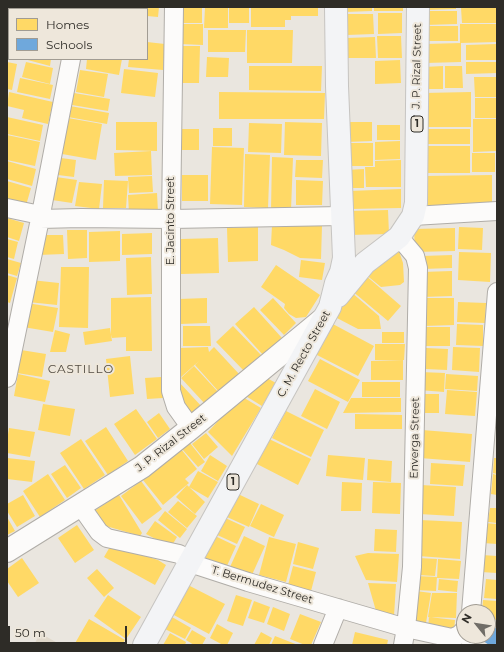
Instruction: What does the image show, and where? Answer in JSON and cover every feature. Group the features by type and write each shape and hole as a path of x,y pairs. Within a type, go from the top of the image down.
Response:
{"main road":[{"name":"C. M. Recto Street","path":"144,645 326,313 341,272 344,258 337,94 336,7"},
{"name":"J. P. Rizal Street","path":"7,551 142,467 191,428 326,313 365,264 399,237 413,216 416,203 418,7"}],"street":[{"name":"E. Jacinto Street","path":"174,7 170,219 171,391 176,407 191,428"},
{"path":"7,378 71,60"},
{"path":"7,208 40,217 170,219 342,216"},
{"path":"413,216 497,211"},
{"name":"Enverga Street","path":"399,237 415,256 418,268 412,567 405,636"},
{"path":"472,604 497,303"},
{"name":"T. Bermudez Street","path":"80,505 99,532 107,538 178,554 199,566 338,608 405,636 456,638"},
{"path":"323,645 338,608"}],"shaded area":[{"path":"40,633 61,645 34,645"}],"building: Homes":[{"path":"96,7 124,7 124,8"},
{"path":"159,7 158,17 148,16 148,8 126,8"},
{"path":"177,7 202,7 202,23 177,23"},
{"path":"205,7 228,7 228,28 204,28"},
{"path":"229,7 249,7 249,23 229,23"},
{"path":"251,7 318,7 318,16 291,16 291,20 285,20 285,27 251,27"},
{"path":"344,7 372,7 372,11 345,12"},
{"path":"374,7 403,7 403,11 374,11"},
{"path":"426,7 456,7 456,9 426,10"},
{"path":"461,8 497,8 497,23 462,23"},
{"path":"425,11 457,11 457,24 425,25"},
{"path":"378,13 402,13 402,33 378,34"},
{"path":"346,14 373,14 374,34 347,35"},
{"path":"180,24 203,24 203,45 180,44"},
{"path":"460,24 497,24 497,42 460,43"},
{"path":"423,26 458,26 458,41 423,41"},
{"path":"7,30 8,30 8,59"},
{"path":"208,30 246,30 245,52 208,52"},
{"path":"247,30 293,30 292,63 247,63"},
{"path":"377,36 401,36 402,58 378,58"},
{"path":"375,37 376,58 346,58 346,38"},
{"path":"148,42 165,44 163,70 128,67 129,60 148,60"},
{"path":"461,43 461,62 425,63 425,44"},
{"path":"497,44 497,60 466,60 466,45"},
{"path":"178,46 200,46 199,83 178,83"},
{"path":"207,57 229,58 228,77 206,77"},
{"path":"28,60 51,60 50,66"},
{"path":"87,60 122,60 119,75 86,69"},
{"path":"400,60 401,83 375,84 375,61"},
{"path":"7,62 17,64 12,90 7,89"},
{"path":"26,62 53,68 50,84 22,77"},
{"path":"466,62 497,62 497,73 466,74"},
{"path":"249,66 322,66 321,91 249,90"},
{"path":"443,66 443,89 424,89 424,67"},
{"path":"445,66 462,66 463,88 445,88"},
{"path":"124,69 158,73 155,97 121,93"},
{"path":"80,70 108,74 104,97 76,92"},
{"path":"474,77 497,77 497,97 475,97"},
{"path":"20,78 53,85 50,99 17,92"},
{"path":"9,92 53,102 48,124 22,118 24,110 7,106"},
{"path":"219,92 325,93 324,119 219,119"},
{"path":"471,92 471,127 423,127 423,93"},
{"path":"74,93 110,99 108,111 72,105"},
{"path":"475,98 497,98 497,118 475,118"},
{"path":"70,106 109,113 107,124 68,117"},
{"path":"7,117 43,125 40,141 7,134"},
{"path":"68,118 102,124 96,160 62,154"},
{"path":"473,119 496,119 496,151 473,152"},
{"path":"116,122 157,122 157,151 116,150"},
{"path":"285,122 322,123 321,156 284,155"},
{"path":"345,122 372,122 372,141 346,142"},
{"path":"249,123 282,124 281,153 248,152"},
{"path":"377,125 400,125 400,140 377,140"},
{"path":"213,128 232,128 232,146 213,146"},
{"path":"180,129 199,129 199,150 180,150"},
{"path":"423,129 470,129 470,144 423,144"},
{"path":"7,135 40,142 35,166 7,160"},
{"path":"400,141 400,159 375,160 375,142"},
{"path":"347,143 373,143 373,166 347,166"},
{"path":"423,146 470,146 470,173 423,173"},
{"path":"212,147 244,148 242,205 210,204"},
{"path":"151,151 152,175 115,176 114,153"},
{"path":"472,153 495,153 495,172 472,172"},
{"path":"245,154 270,155 268,208 244,207"},
{"path":"272,157 293,158 291,210 271,210"},
{"path":"61,158 76,160 74,177 58,175"},
{"path":"296,160 323,160 322,178 295,177"},
{"path":"401,160 401,187 366,187 365,167 375,167 375,161"},
{"path":"7,161 36,169 32,186 7,179"},
{"path":"364,169 364,188 346,188 346,170"},
{"path":"182,175 208,175 208,201 182,201"},
{"path":"492,175 492,205 424,206 424,176"},
{"path":"152,176 153,192 129,193 128,177"},
{"path":"56,177 77,180 72,203 52,200"},
{"path":"104,180 128,181 126,208 103,208"},
{"path":"296,180 323,181 322,205 296,205"},
{"path":"7,181 31,188 25,209 7,204"},
{"path":"79,182 102,184 99,209 75,206"},
{"path":"401,189 401,208 350,209 349,191"},
{"path":"157,193 158,212 129,213 128,195"},
{"path":"388,210 389,234 349,235 348,211"},
{"path":"7,218 24,223 19,241 7,237"},
{"path":"272,225 322,226 321,259 300,258 271,245"},
{"path":"258,227 258,261 228,262 227,228"},
{"path":"459,227 483,228 482,250 458,249"},
{"path":"455,228 455,251 415,252 414,229"},
{"path":"67,230 87,230 87,258 68,259"},
{"path":"120,231 120,261 89,262 89,232"},
{"path":"152,233 152,254 122,255 122,234"},
{"path":"38,235 63,235 64,254 38,255"},
{"path":"218,238 219,273 181,274 181,239"},
{"path":"7,239 18,242 14,259 7,257"},
{"path":"399,251 403,263 404,282 400,285 381,287 365,274 393,253"},
{"path":"459,252 491,253 490,282 458,280"},
{"path":"452,255 452,268 422,269 422,256"},
{"path":"151,257 152,294 127,295 126,258"},
{"path":"7,259 21,263 17,276 7,273"},
{"path":"301,260 325,263 322,280 299,277"},
{"path":"276,265 320,295 306,317 296,318 289,314 284,308 285,304 261,287"},
{"path":"61,267 89,267 88,328 59,327"},
{"path":"452,271 452,296 422,297 422,272"},
{"path":"364,274 401,306 388,321 351,290"},
{"path":"7,275 17,278 10,303 7,302"},
{"path":"31,280 59,283 57,305 28,302"},
{"path":"351,292 379,316 381,329 358,329 335,317 345,298"},
{"path":"151,297 152,351 126,351 126,337 111,338 111,298"},
{"path":"207,298 207,323 180,324 179,299"},
{"path":"273,298 296,323 284,335 260,310"},
{"path":"423,298 454,298 454,325 424,326"},
{"path":"458,302 486,303 485,323 457,322"},
{"path":"27,303 58,308 53,332 23,327"},
{"path":"254,307 282,338 263,355 235,324"},
{"path":"331,323 374,346 358,376 315,354"},
{"path":"457,324 483,325 483,346 456,345"},
{"path":"183,326 210,326 211,346 183,346"},
{"path":"233,326 262,356 245,372 216,342"},
{"path":"426,327 450,327 450,346 426,346"},
{"path":"110,328 112,341 85,345 83,332"},
{"path":"55,330 70,334 66,352 50,352"},
{"path":"382,332 404,332 404,343 382,343"},
{"path":"375,344 405,344 404,360 375,360"},
{"path":"208,347 209,352 214,347 240,375 220,393 195,365 199,361 180,378 180,348"},
{"path":"453,347 480,348 479,372 452,370"},
{"path":"426,348 448,349 447,370 425,369"},
{"path":"21,350 46,354 42,377 17,373"},
{"path":"130,356 134,394 110,397 106,359"},
{"path":"320,359 360,380 348,402 308,381"},
{"path":"403,360 403,380 371,380 371,361"},
{"path":"194,366 219,393 206,405 181,378"},
{"path":"420,372 445,373 444,392 419,390"},
{"path":"18,374 50,381 45,402 14,396"},
{"path":"446,374 478,376 477,391 445,389"},
{"path":"161,377 163,398 147,399 145,378"},
{"path":"265,377 276,383 262,406 244,395"},
{"path":"179,382 203,408 193,417 178,400"},
{"path":"362,382 400,382 400,397 362,397"},
{"path":"315,389 340,402 327,429 301,416"},
{"path":"447,390 477,392 475,416 445,414"},
{"path":"417,394 439,394 439,413 417,413"},
{"path":"241,396 261,408 232,456 208,432"},
{"path":"351,398 401,398 401,412 343,413"},
{"path":"43,404 75,409 70,436 38,430"},
{"path":"136,409 157,439 135,455 114,424"},
{"path":"286,411 324,430 311,457 272,438"},
{"path":"159,413 170,429 158,438 147,422"},
{"path":"355,414 402,415 402,429 355,429"},
{"path":"106,427 128,461 108,475 85,441"},
{"path":"9,428 35,432 30,457 7,453"},
{"path":"422,430 472,434 470,462 420,458"},
{"path":"206,433 218,447 204,459 192,444"},
{"path":"267,438 311,459 298,485 255,463"},
{"path":"81,439 105,475 84,489 60,453"},
{"path":"190,443 205,462 198,467 182,449"},
{"path":"181,449 197,469 185,479 189,483 163,505 143,480"},
{"path":"210,455 227,466 218,481 201,471"},
{"path":"328,455 365,458 363,480 326,476"},
{"path":"7,458 35,461 32,482 7,479"},
{"path":"494,458 497,458 497,474 493,473"},
{"path":"368,459 392,461 391,482 367,480"},
{"path":"431,463 465,465 463,486 430,484"},
{"path":"65,465 81,488 67,498 51,474"},
{"path":"198,471 218,482 208,498 189,487"},
{"path":"48,474 65,500 40,517 23,491"},
{"path":"493,474 497,475 497,495 491,494"},
{"path":"141,481 162,509 142,524 121,496"},
{"path":"342,482 362,483 361,511 341,511"},
{"path":"373,482 401,483 400,514 372,513"},
{"path":"187,485 205,502 195,514 176,497"},
{"path":"421,485 456,487 454,516 419,514"},
{"path":"238,494 259,504 249,527 227,517"},
{"path":"23,495 35,516 17,527 7,511 7,504"},
{"path":"119,495 142,533 140,536 106,526 101,529 91,513"},
{"path":"178,501 197,516 187,528 168,512"},
{"path":"261,504 284,515 274,537 250,526"},
{"path":"490,508 497,508 497,523 488,522"},
{"path":"165,511 187,529 180,538 158,520"},
{"path":"7,517 15,531 7,535"},
{"path":"223,517 245,527 237,544 215,534"},
{"path":"420,520 462,522 460,559 418,556"},
{"path":"155,521 177,537 171,547 146,534"},
{"path":"484,523 497,524 497,544 483,543"},
{"path":"77,525 94,550 75,563 58,538"},
{"path":"375,529 397,530 396,552 374,551"},
{"path":"215,536 236,546 226,568 204,558"},
{"path":"244,536 265,546 251,577 230,567"},
{"path":"269,537 296,544 286,582 259,575"},
{"path":"298,542 319,548 313,569 293,564"},
{"path":"111,545 158,560 166,565 155,585 104,557"},
{"path":"368,553 399,554 397,582 366,580 355,556"},
{"path":"482,555 497,556 497,573 481,572"},
{"path":"22,558 39,583 18,597 7,581 7,569"},
{"path":"419,558 437,559 435,576 418,575"},
{"path":"438,559 461,561 459,579 437,578"},
{"path":"293,566 316,572 311,591 288,585"},
{"path":"97,569 114,588 104,597 87,578"},
{"path":"416,576 437,577 436,591 415,590"},
{"path":"439,579 458,581 457,592 438,590"},
{"path":"486,579 497,580 497,599 484,598"},
{"path":"368,583 396,584 394,616 376,611"},
{"path":"188,585 225,604 209,634 172,614"},
{"path":"416,591 431,593 426,623 411,621"},
{"path":"432,593 457,593 456,618 428,617"},
{"path":"108,595 141,617 126,639 94,616"},
{"path":"236,595 252,600 243,626 227,621"},
{"path":"483,600 497,601 497,620 496,604 483,604"},
{"path":"254,601 270,607 264,623 248,618"},
{"path":"273,607 290,614 284,631 267,624"},
{"path":"300,614 321,622 311,645 305,645 290,639"},
{"path":"172,617 191,628 185,639 165,629"},
{"path":"429,617 455,620 454,632 428,629"},
{"path":"89,619 125,640 122,645 74,645"},
{"path":"217,624 233,633 227,645 223,645 210,638"},
{"path":"192,630 206,638 202,645 194,645 186,640"},
{"path":"261,632 272,638 269,645 254,645"},
{"path":"355,632 388,640 387,645 352,645"},
{"path":"170,633 186,642 185,645 163,645"},
{"path":"275,636 298,645 271,645"}],"building: Schools":[{"path":"496,628 497,629 496,644"}],"district":[{"name":"CASTILLO","path":"81,369"}]}
